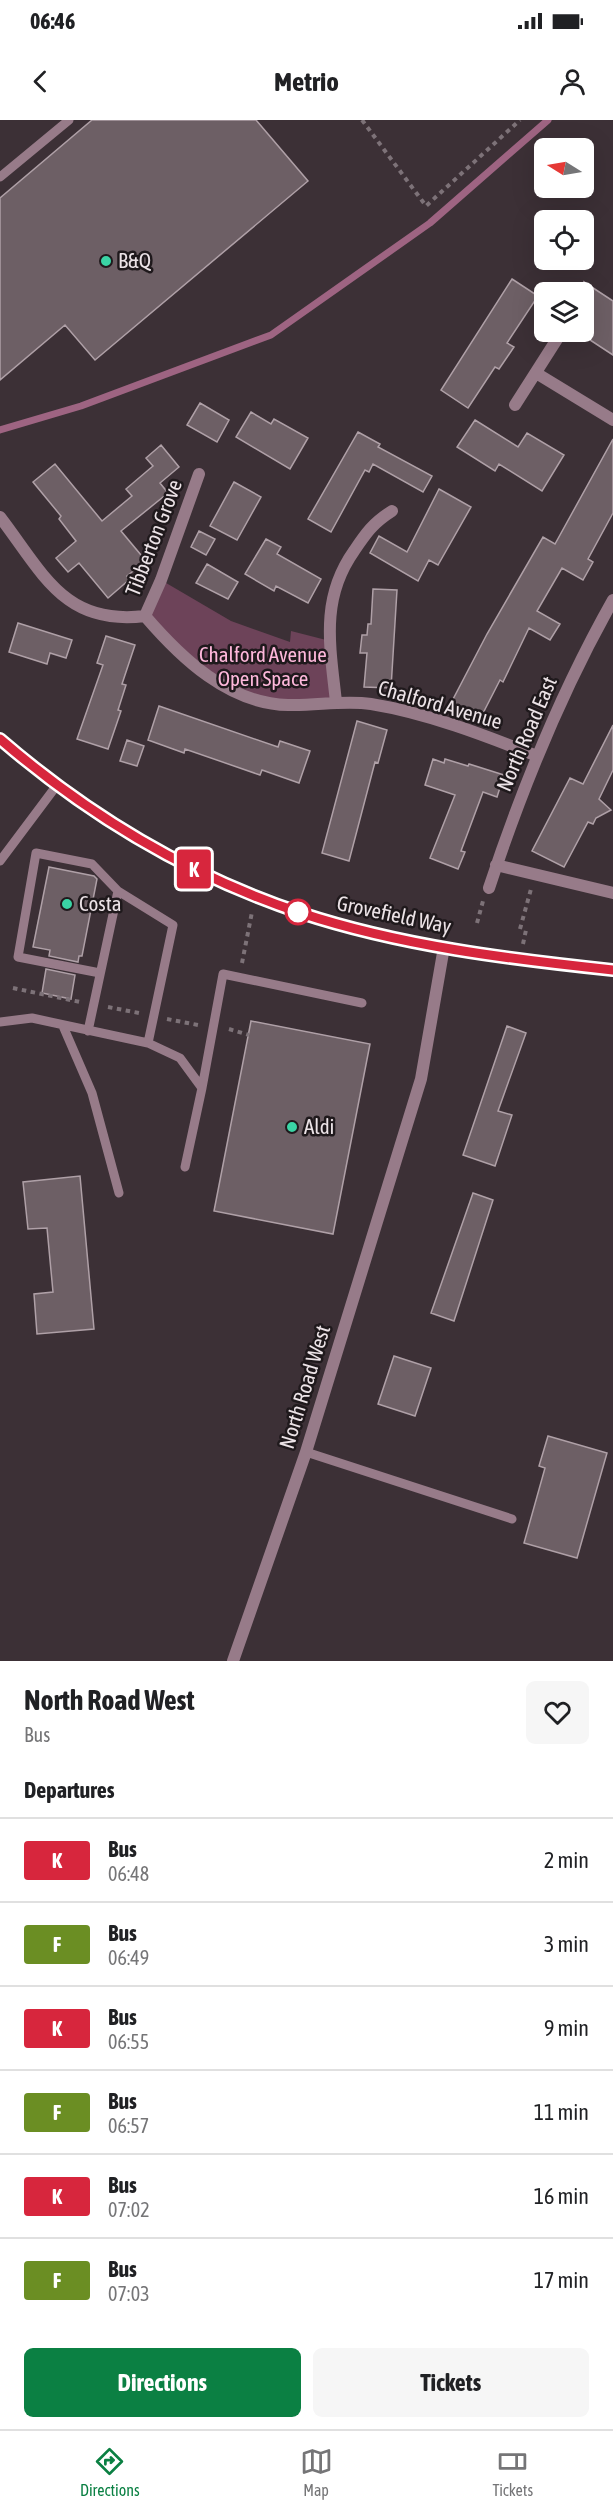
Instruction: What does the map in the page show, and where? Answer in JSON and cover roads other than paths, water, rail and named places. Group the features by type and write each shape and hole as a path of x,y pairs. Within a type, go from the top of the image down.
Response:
{"street":[{"path":"515,405 556,342"},
{"path":"536,373 613,420"},
{"name":"Tibberton Grove","path":"145,616 161,580 199,474"},
{"path":"336,702 329,609 335,584 349,557 372,524 392,511"},
{"path":"0,517 60,595 92,613 111,617 145,616"},
{"name":"North Road East","path":"489,888 537,756 563,696 613,600"},
{"name":"Chalford Avenue","path":"145,616 171,647 193,667 232,690 256,700 286,705 336,702 371,704 410,713 492,738 537,756"},
{"name":"Grovefield Way","path":"0,739 57,786 137,839 238,890 323,920 444,947 613,970"},
{"path":"496,866 613,893"},
{"name":"North Road West","path":"233,1661 306,1452 421,1079 444,947"}],"lane":[{"path":"0,177 69,120"},
{"path":"0,861 57,786"},
{"path":"100,973 18,957 36,853 92,864 118,891 173,925 148,1043"},
{"path":"88,1031 118,891"},
{"path":"185,1167 223,974 362,1003"},
{"path":"0,1022 32,1018 148,1043 180,1058 202,1088"},
{"path":"63,1026 92,1093 119,1193"},
{"path":"306,1452 512,1519"}],"waterway":[{"path":"0,430 81,406 271,335 430,223 548,120"}],"place":[{"name":"B&Q","path":"106,261"},
{"name":"Costa","path":"67,904"},
{"name":"Aldi","path":"292,1127"}],"park label":[{"name":"Chalford Avenue Open Space","path":"263,667"}]}
